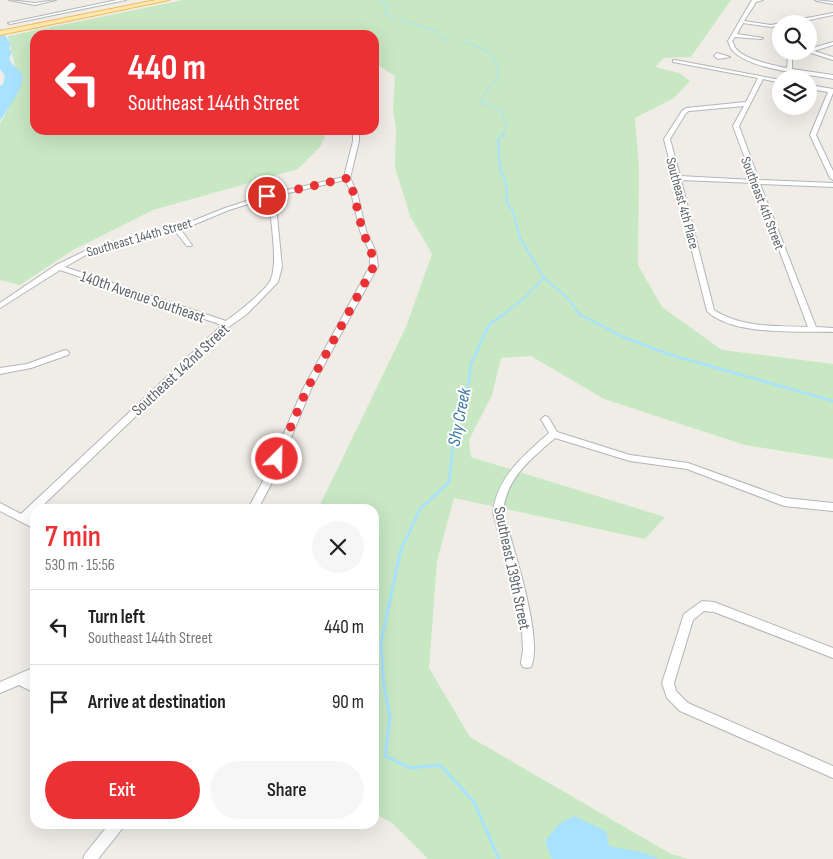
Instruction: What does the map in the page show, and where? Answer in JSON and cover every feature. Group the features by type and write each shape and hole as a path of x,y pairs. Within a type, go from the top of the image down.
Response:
{"main road":[{"path":"0,34 11,28 166,0"}],"street":[{"path":"11,0 35,4 54,0"},
{"path":"11,28 34,18 124,0"},
{"path":"761,0 754,1 730,44 738,54 754,62 833,77"},
{"path":"817,0 833,3"},
{"path":"34,18 35,4"},
{"path":"801,12 807,15"},
{"path":"817,17 833,14"},
{"path":"742,22 772,25"},
{"path":"734,35 760,38"},
{"path":"817,48 833,43"},
{"path":"727,56 738,54"},
{"path":"817,54 833,60"},
{"path":"789,69 790,60"},
{"path":"675,61 772,79"},
{"name":"Southeast 4th Street","path":"761,78 736,126 754,182 813,329"},
{"path":"817,88 832,91 813,135 833,178"},
{"name":"Southeast 4th Place","path":"728,322 711,311 667,138 684,112 694,108 747,104"},
{"path":"256,504 270,477 307,389 374,266 373,252 363,230 354,192 348,178 356,135"},
{"name":"Southeast 144th Street","path":"0,306 59,267 91,250 177,229 227,209 267,196 348,178"},
{"path":"677,178 833,185"},
{"name":"Southeast 142nd Street","path":"38,504 227,324 244,312 274,282 278,267 273,206 267,196"},
{"path":"177,229 190,245"},
{"name":"140th Avenue Southeast","path":"59,267 227,324"},
{"path":"728,322 743,326 833,330"},
{"path":"0,370 28,366 65,354"},
{"path":"545,419 554,434 630,458 688,466 784,502 833,507"},
{"name":"Southeast 139th Street","path":"527,663 528,649 524,616 498,512 498,500 500,493 517,470 554,434"},
{"path":"0,507 30,522"},
{"name":"Southeast 142nd Street","path":"23,518 30,511"},
{"path":"833,653 714,607 702,606 688,616 668,682 671,694 684,707 833,772"},
{"path":"0,688 30,674"},
{"path":"20,679 30,685"},
{"path":"90,859 113,829"}],"green space":[{"path":"183,0 731,0 691,57 664,58 655,67 679,73 690,81 674,98 635,118 639,169 638,265 662,307 722,350 833,364 833,459 745,445 604,399 531,356 501,358 492,395 469,440 471,457 665,517 645,539 454,498 437,561 429,668 470,737 671,854 688,859 428,859 391,822 379,816 379,504 320,504 406,327 432,254 410,216 395,167 396,129 393,109 395,76 379,66 379,30 37,30"},
{"path":"30,31 30,135 326,135 320,147 298,169 153,210 73,250 20,285 0,280 0,124 20,87 8,36"}],"water":[{"path":"0,28 11,44 9,48 12,52 9,59 22,74 22,79 15,98 0,121 0,86 3,84 5,76 0,69"},
{"path":"574,816 606,831 609,846 645,853 659,859 552,859 545,841 559,824"}],"waterway":[{"name":"Shy Creek","path":"379,0 388,5 385,14 395,18"},
{"name":"Shy Creek","path":"401,20 436,31 441,38 448,39"},
{"name":"Shy Creek","path":"463,42 484,49 494,58 497,64 498,79 487,89 481,103 501,110 504,120 508,123 502,136"},
{"name":"Shy Creek","path":"504,135 498,139 500,169 506,182 507,203 513,211 520,238 544,278"},
{"name":"Shy Creek","path":"502,315 522,300 544,278"},
{"path":"544,278 568,298 579,314"},
{"name":"Shy Creek","path":"401,550 420,509 449,482 456,419 469,381 471,364 489,325 504,314"},
{"path":"579,314 623,337 671,355 833,401"},
{"name":"Shy Creek","path":"401,549 381,642 384,686 390,716 385,756 411,768 440,765 474,802 499,859"}],"route":[{"path":"267,196 348,178 354,192 363,230 373,252 374,266 307,389 277,459"}]}
